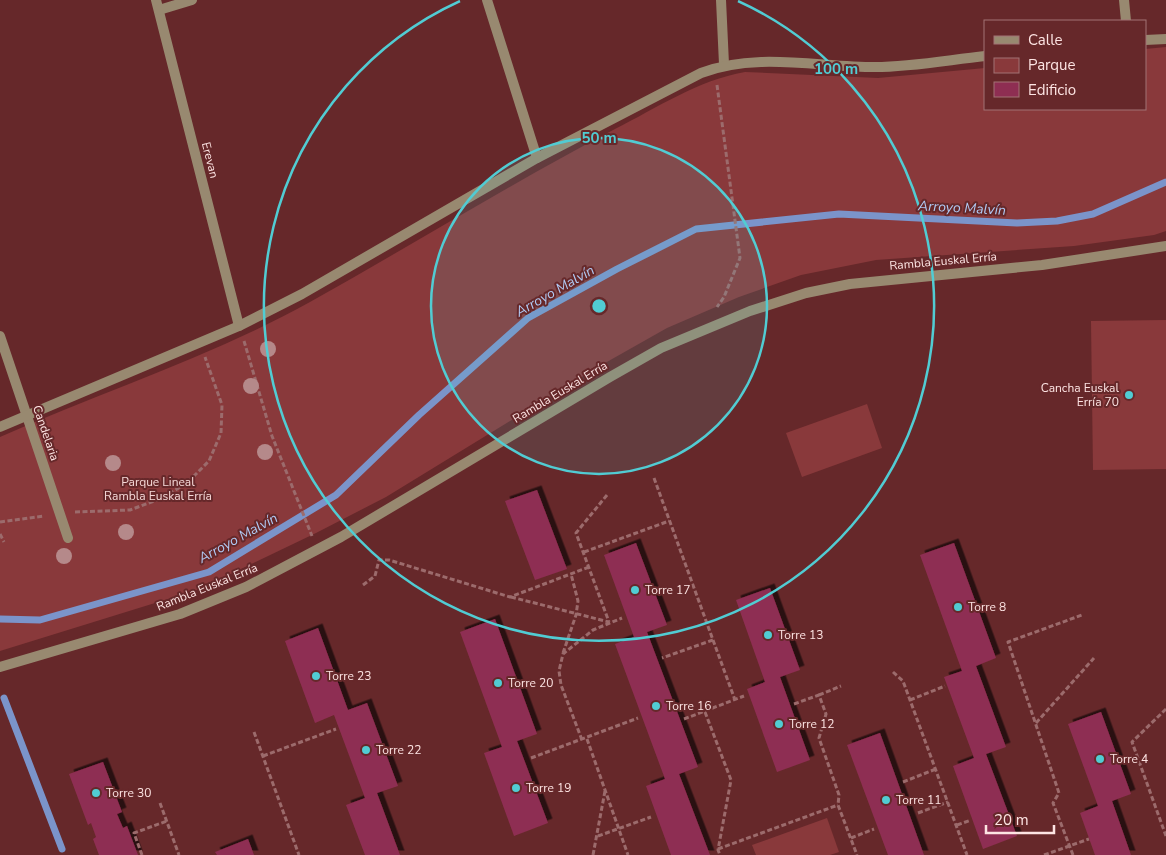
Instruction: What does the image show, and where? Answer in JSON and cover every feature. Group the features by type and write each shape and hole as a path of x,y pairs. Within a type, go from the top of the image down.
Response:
{"street":[{"path":"157,5 192,0"},
{"path":"487,0 537,158"},
{"path":"721,0 724,64"},
{"path":"1124,0 1126,20"},
{"name":"Erevan","path":"157,5 239,326"},
{"path":"1146,40 1166,39"},
{"path":"0,427 239,326 302,294 537,158 701,73 724,64 772,62 874,67 905,66 984,56"},
{"name":"Rambla Euskal Erría","path":"0,668 180,614 246,587 342,537 610,376 661,348 701,330 806,293 850,284 1042,265 1166,246"},
{"name":"Candelaria","path":"0,336 68,538"}],"path":[{"path":"701,330 724,296 740,258 716,85 716,79 724,64"},
{"path":"239,326 272,436 308,522"},
{"path":"0,522 61,514 130,510 170,493 187,483 209,461 221,433 222,405 200,343"},
{"path":"654,478 735,700"},
{"path":"607,495 576,532 610,622"},
{"path":"584,552 669,521"},
{"path":"0,534 4,542"},
{"path":"363,585 375,576 379,560 389,560 510,597 610,622"},
{"path":"510,597 589,567"},
{"path":"571,574 578,601 576,615 558,671 561,685 582,740"},
{"path":"1073,855 1053,803 1060,793 1008,642 1082,615"},
{"path":"562,654 593,630 622,618"},
{"path":"662,658 713,640"},
{"path":"1036,723 1094,658"},
{"path":"893,672 903,681 967,855"},
{"path":"794,704 841,686"},
{"path":"910,700 945,686"},
{"path":"819,695 826,714 819,738 839,795 838,805 857,855"},
{"path":"684,719 744,696"},
{"path":"1166,709 1132,742 1166,836"},
{"path":"705,712 731,780 718,850 720,855"},
{"path":"531,758 638,718"},
{"path":"263,756 336,729"},
{"path":"254,732 299,855"},
{"path":"587,738 628,855"},
{"path":"903,782 936,769"},
{"path":"594,855 605,791"},
{"path":"918,813 948,802"},
{"path":"160,803 179,855"},
{"path":"718,850 838,805"},
{"path":"598,836 652,816"},
{"path":"957,825 971,820"},
{"path":"142,855 134,833 166,821"},
{"path":"851,838 874,829"},
{"path":"1044,855 1089,839"}],"green space":[{"name":"Parque Lineal Rambla Euskal Erría","path":"1166,47 1166,231 1154,235 1074,246 876,260 801,275 739,297 667,328 598,367 386,497 316,533 197,590 0,651 0,437 196,357 272,322 500,192 678,96 711,81 745,72 878,78 984,68 984,110 1146,110 1146,49"},
{"name":"Cancha Euskal Erría 70","path":"1166,320 1166,469 1093,470 1091,321"},
{"path":"867,404 882,448 802,477 786,433"},
{"path":"827,818 839,852 830,855 756,855 752,845"}],"building":[{"path":"537,490 567,569 535,580 505,501"},
{"path":"636,543 667,625 647,632 698,767 679,774 710,855 671,855 646,786 665,779 615,644 634,637 604,555"},
{"path":"954,543 996,658 976,666 1006,747 986,754 1017,836 983,849 953,766 974,758 944,677 962,671 920,555"},
{"path":"770,588 800,670 780,677 810,760 777,772 747,689 765,682 736,600"},
{"path":"495,619 537,734 517,741 548,823 514,836 484,753 502,747 460,632"},
{"path":"318,628 348,710 367,703 398,786 377,793 400,855 365,855 346,805 365,798 334,715 315,723 285,641"},
{"name":"Torre 4","path":"1101,712 1131,794 1112,801 1131,855 1095,855 1080,813 1098,806 1068,724"},
{"name":"Torre 11","path":"880,733 924,855 888,855 847,745"},
{"name":"Torre 30","path":"103,762 122,812 117,814 123,828 127,826 138,855 99,855 93,839 96,837 91,823 88,825 69,774"},
{"path":"248,839 254,855 217,855 215,852"}],"waterway":[{"name":"Arroyo Malvín","path":"0,619 40,620 209,572 336,495 419,415 528,318 617,269 696,229 839,214 1017,223 1057,221 1093,214 1166,182"},
{"path":"4,698 62,849"}],"place":[{"name":"Cancha Euskal Erría 70","path":"1129,395"},
{"name":"Torre 17","path":"635,590"},
{"name":"Torre 8","path":"958,607"},
{"name":"Torre 13","path":"768,635"},
{"name":"Torre 23","path":"316,676"},
{"name":"Torre 20","path":"498,683"},
{"name":"Torre 16","path":"656,706"},
{"name":"Torre 12","path":"779,724"},
{"name":"Torre 22","path":"366,750"},
{"name":"Torre 4","path":"1100,759"},
{"name":"Torre 19","path":"516,788"},
{"name":"Torre 30","path":"96,793"},
{"name":"Torre 11","path":"886,800"}]}
